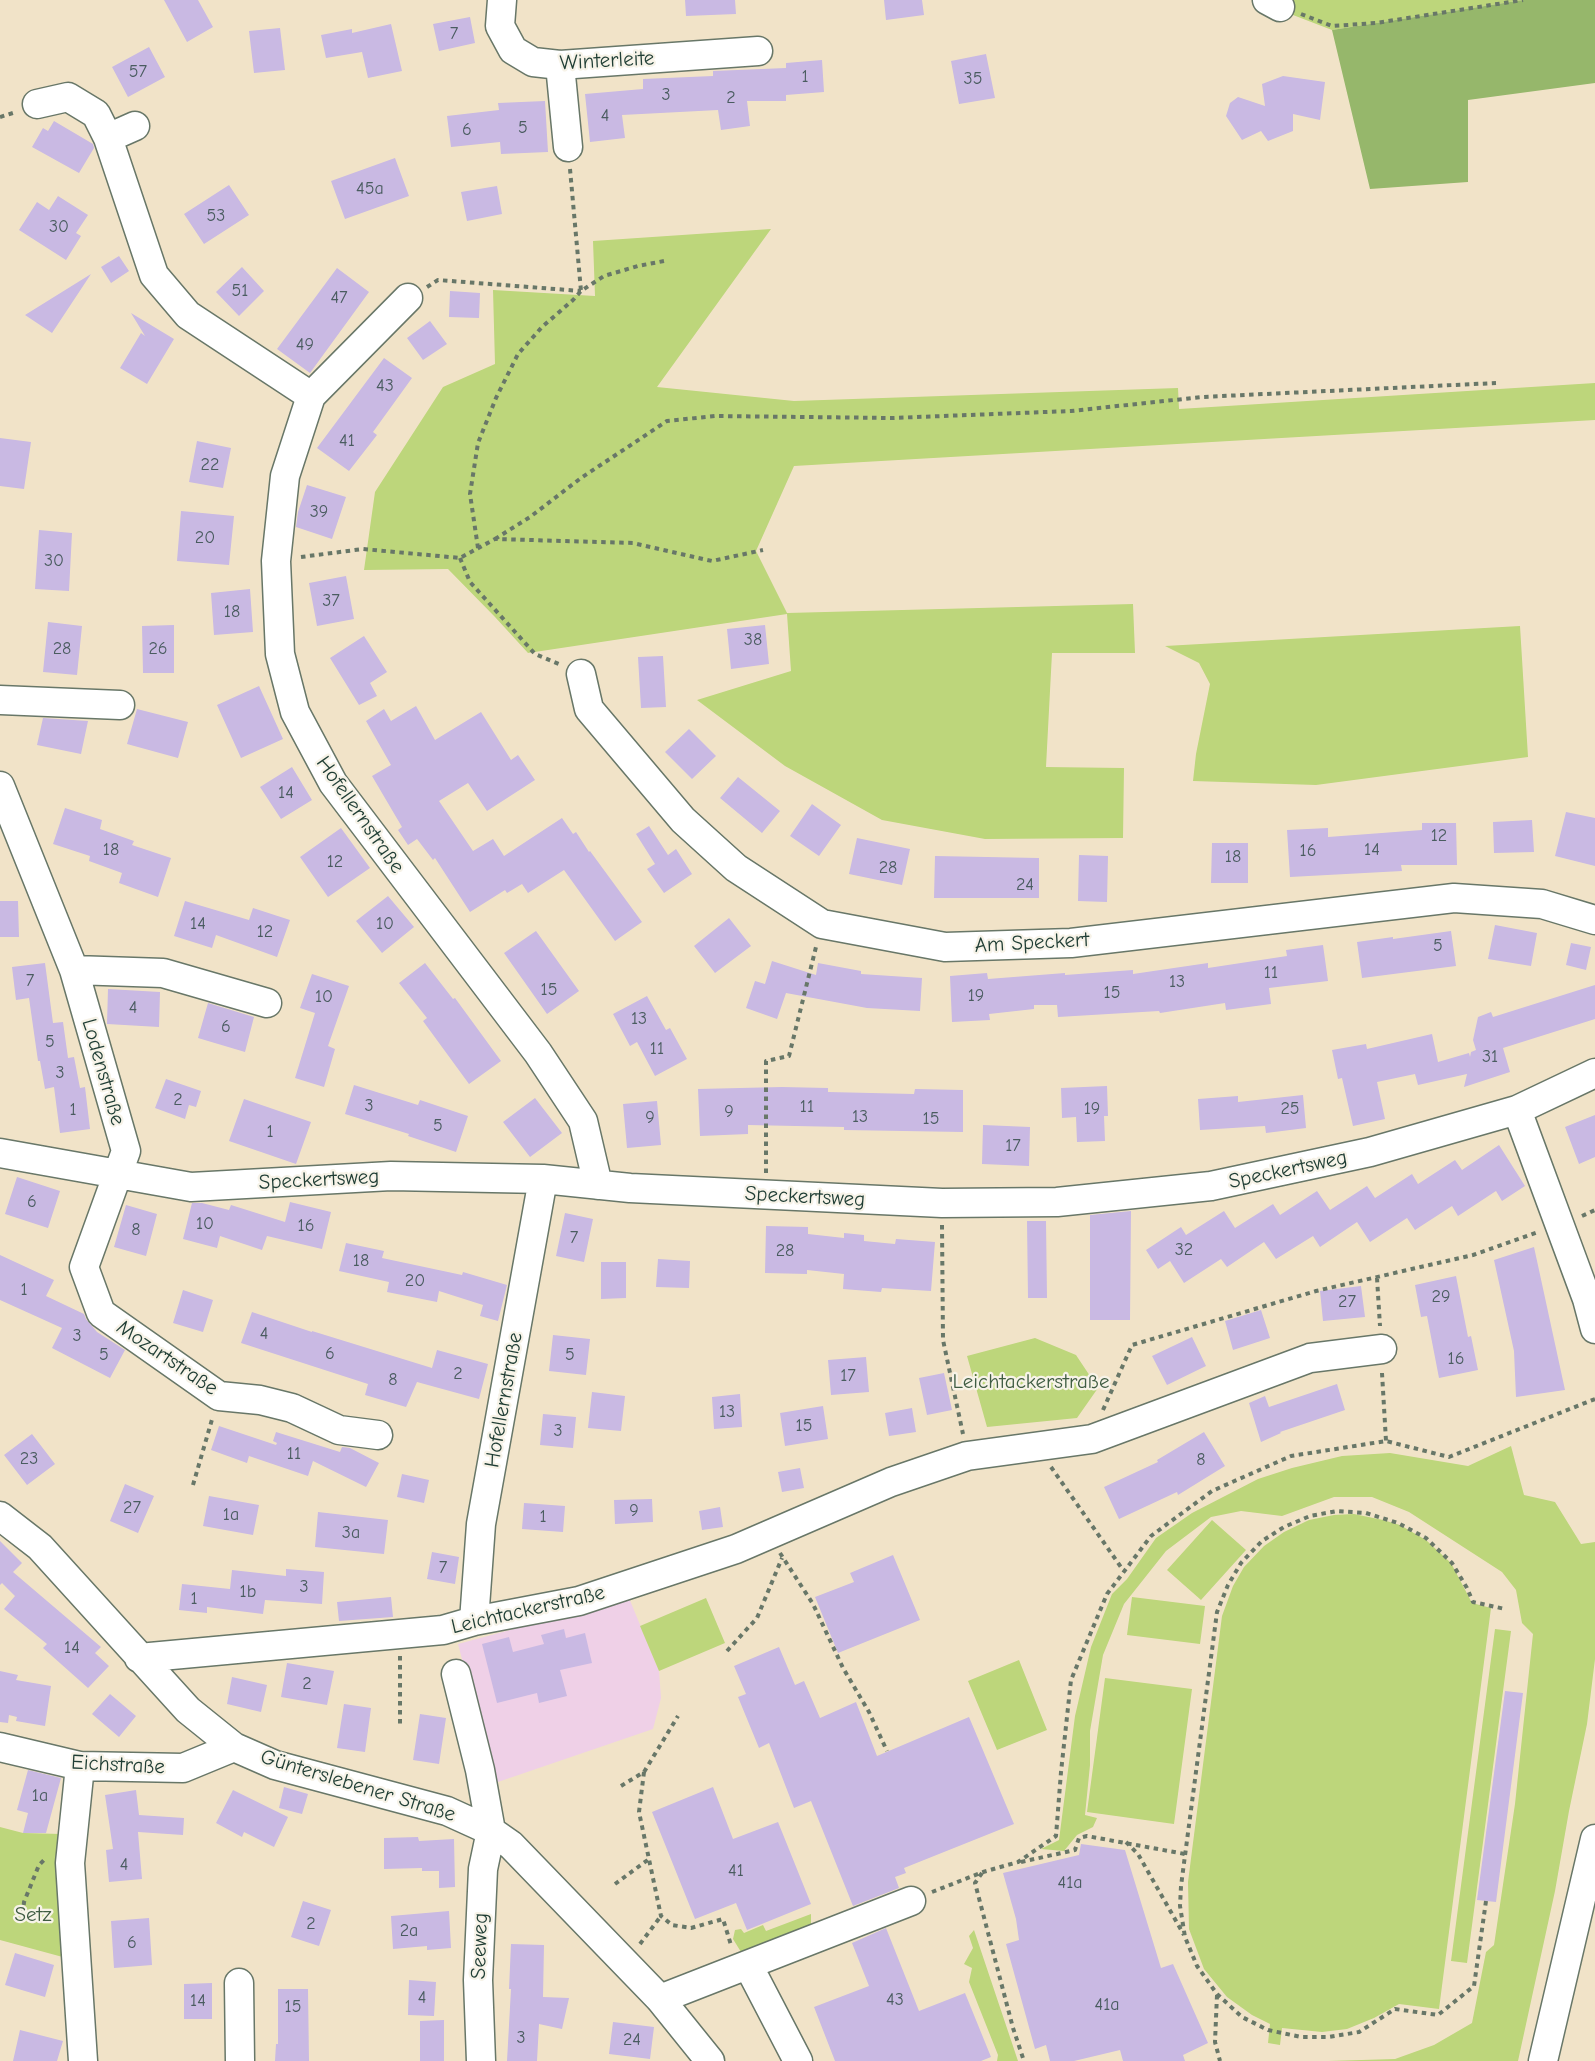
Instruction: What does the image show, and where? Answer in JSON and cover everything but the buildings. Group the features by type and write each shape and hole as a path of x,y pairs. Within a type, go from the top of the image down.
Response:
{"street":[{"name":"Winterleite","path":"502,0 500,26 513,50 533,62 560,65 758,51"},
{"path":"560,65 568,147"},
{"path":"37,105 68,98 96,114 108,138 154,275 188,315 311,396"},
{"path":"108,138 135,126"},
{"name":"Hofellernstraße","path":"408,298 311,396 285,476 276,561 280,654 295,712 333,783 537,1053 583,1120 598,1185"},
{"name":"Am Speckert","path":"581,674 589,709 682,820 735,868 822,924 945,947 1071,943 1454,898 1542,904 1595,920"},
{"path":"0,700 120,705"},
{"name":"Lodenstraße","path":"0,786 74,970 126,1151 119,1173"},
{"path":"74,970 163,973 267,1003"},
{"name":"Speckertsweg","path":"0,1153 191,1187 390,1176 543,1179 630,1188 942,1203 1057,1202 1211,1186 1370,1152 1517,1110 1595,1073"},
{"path":"1517,1110 1587,1299 1595,1329"},
{"name":"Mozartstraße","path":"119,1173 84,1267 101,1313 219,1396 260,1400 292,1408 339,1430 378,1435"},
{"name":"Hofellernstraße","path":"474,1621 481,1524 543,1179"},
{"name":"Leichtackerstraße","path":"139,1658 443,1630 474,1621 579,1601 736,1549 776,1546 891,1482 967,1456 1092,1439 1310,1358 1382,1349"},
{"name":"Günterslebener Straße","path":"0,1516 40,1548 188,1710 234,1746 275,1764 447,1811 491,1831 511,1845 660,1999 710,2061"},
{"path":"456,1674 480,1770 491,1831"},
{"name":"Eichstraße","path":"0,1747 80,1766 183,1768 234,1746"},
{"path":"80,1766 70,1863 83,2061"},
{"name":"Seeweg","path":"481,2061 478,1980 483,1869 491,1831"},
{"path":"1543,2061 1595,1839"},
{"path":"660,1999 910,1901"},
{"path":"743,1967 798,2061"},
{"path":"239,1983 240,2061"}],"path":[{"path":"1274,3 1332,26 1376,22 1523,0"},
{"path":"568,147 581,291"},
{"path":"478,548 470,494 478,443 496,398 518,354 542,327 581,291 604,276 664,261"},
{"path":"408,298 438,280 581,291"},
{"path":"276,561 363,549 460,558 530,517 581,478 667,421 715,416 892,418 1071,411 1202,397 1496,383"},
{"path":"495,539 633,543 712,561 763,550"},
{"path":"460,558 470,582 535,654 581,674"},
{"path":"765,1195 766,1061 789,1056 822,924"},
{"path":"942,1203 942,1340 967,1456"},
{"path":"1092,1439 1132,1345 1316,1291 1473,1255 1560,1225 1595,1210"},
{"path":"1382,1386 1386,1441"},
{"path":"193,1485 219,1396"},
{"path":"1018,1862 1056,1836 1060,1772 1071,1680 1107,1593 1151,1536 1212,1491 1290,1456 1386,1441 1449,1457 1595,1399"},
{"path":"1036,1447 1123,1570"},
{"path":"1185,1937 1180,1906 1185,1854 1217,1612 1228,1585 1241,1563 1262,1541 1284,1527 1310,1516 1336,1511 1366,1513 1398,1523 1426,1538 1452,1563 1473,1602 1504,1609"},
{"path":"727,1651 757,1618 776,1546"},
{"path":"776,1546 813,1604 843,1668 869,1712 887,1751"},
{"path":"400,1634 400,1728"},
{"path":"678,1716 644,1772 639,1812 661,1916 672,1925 692,1928 723,1919 743,1967"},
{"path":"621,1786 644,1772"},
{"path":"910,1901 983,1872 1075,1850 1079,1838 1087,1836 1185,1854"},
{"path":"23,1914 24,1902 39,1865 61,1843 72,1842"},
{"path":"1125,1842 1138,1854 1185,1937 1197,1966 1217,1994 1242,2017 1268,2030 1301,2037 1329,2037 1359,2032 1395,2009 1438,2015 1474,1986 1486,1901"},
{"path":"615,1884 649,1859"},
{"path":"983,1872 975,1882 1013,2028 1024,2061"},
{"path":"623,1962 661,1916"},
{"path":"1217,1994 1215,2042 1220,2061"}],"shaded area":[{"path":"629,1598 659,1671 661,1698 653,1729 495,1783 458,1644"}],"green space":[{"path":"1254,0 1523,0 1332,30"},
{"path":"1523,0 1595,0 1595,83 1468,100 1468,182 1370,189 1332,30"},
{"path":"771,229 657,387 794,401 1178,388 1179,409 1595,383 1595,420 794,466 756,551 787,613 1133,604 1135,653 1052,653 1046,767 1124,768 1123,838 985,839 882,820 785,766 697,700 791,671 787,614 528,653 448,569 364,570 375,492 443,387 495,364 493,290 595,296 593,241"},
{"path":"1520,626 1528,757 1316,785 1193,781 1210,684 1199,663 1165,646"},
{"name":"Leichtackerstraße","path":"1035,1338 1076,1355 1098,1388 1077,1418 987,1427 967,1356"},
{"path":"1511,1446 1524,1495 1555,1502 1581,1544 1595,1542 1595,1659 1587,1724 1555,1891 1518,2061 1328,2061 1395,2059 1434,2045 1472,2023 1486,1952 1494,1945 1515,1804 1533,1634 1522,1623 1516,1590 1502,1572 1409,1512 1372,1497 1334,1497 1282,1516 1241,1511 1211,1517 1166,1551 1124,1604 1103,1655 1090,1731 1090,1765 1085,1815 1097,1818 1093,1827 1077,1835 1064,1851 1041,1849 1059,1840 1075,1716 1091,1647 1112,1594 1127,1579 1156,1538 1192,1513 1258,1479 1342,1456 1390,1453 1468,1466"},
{"path":"1354,1514 1400,1525 1426,1540 1451,1563 1472,1603 1491,1608 1439,2009 1399,2004 1347,2029 1322,2032 1282,2028 1280,2045 1268,2043 1270,2024 1252,2015 1227,1997 1204,1969 1189,1929 1188,1882 1222,1616 1233,1586 1244,1567 1264,1546 1284,1532 1309,1520"},
{"path":"1212,1520 1246,1550 1201,1600 1167,1570"},
{"path":"1132,1597 1205,1606 1200,1644 1127,1635"},
{"path":"706,1598 725,1643 659,1671 640,1626"},
{"path":"1495,1629 1511,1631 1467,1963 1451,1961"},
{"path":"1019,1660 1047,1730 997,1750 968,1681"},
{"path":"1105,1678 1192,1689 1174,1824 1087,1812"},
{"name":"Setz","path":"0,1827 23,1833 61,1834 70,1959 0,1940"},
{"path":"811,1914 811,1927 741,1952 733,1939 735,1930 741,1929 744,1933 763,1925 766,1931"},
{"path":"974,1930 1018,2061 997,2061 998,2055 969,1982 972,1968 964,1964 973,1948 969,1936"}]}
